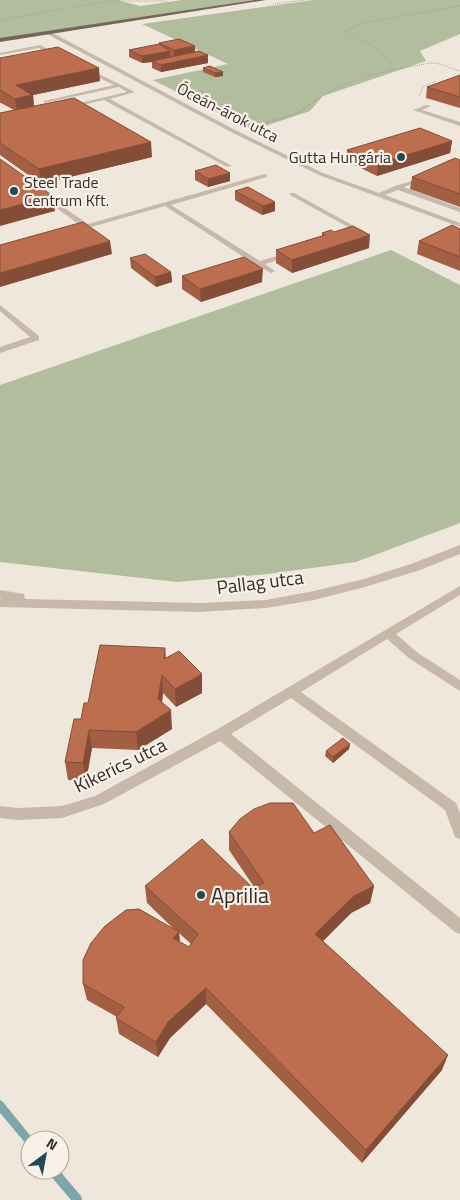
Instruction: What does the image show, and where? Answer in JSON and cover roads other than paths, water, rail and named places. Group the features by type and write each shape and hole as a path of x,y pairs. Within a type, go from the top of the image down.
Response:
{"main road":[{"path":"0,40 264,0"}],"street":[{"name":"Pallag utca","path":"57,603 194,608 266,604 336,590 401,572 460,549"},
{"path":"0,594 57,603"},
{"path":"0,603 57,603"}],"lane":[{"name":"Óceán-árok utca","path":"47,32 233,131 321,174 460,225"},
{"path":"0,54 40,46 66,59"},
{"path":"67,107 132,92 83,68"},
{"path":"46,102 118,86"},
{"path":"105,98 229,166"},
{"path":"428,106 416,110 460,124"},
{"path":"379,195 434,173"},
{"path":"67,232 265,176"},
{"path":"398,187 460,210"},
{"path":"39,193 86,226"},
{"path":"292,194 360,232 351,234"},
{"path":"166,204 271,271"},
{"path":"231,272 296,252"},
{"path":"0,307 36,338 0,350"},
{"path":"460,590 221,734 460,927"},
{"path":"388,633 414,656 460,686"},
{"path":"291,691 451,807 460,833"},
{"name":"Kikerics utca","path":"0,812 18,814 62,812 99,800 221,734"}],"waterway":[{"path":"0,1105 20,1130"},
{"path":"61,1180 77,1200"}],"place":[{"name":"Gutta Hungária","path":"401,157"},
{"name":"Steel Trade Centrum Kft.","path":"14,191"},
{"name":"Aprilia","path":"201,895"}]}
